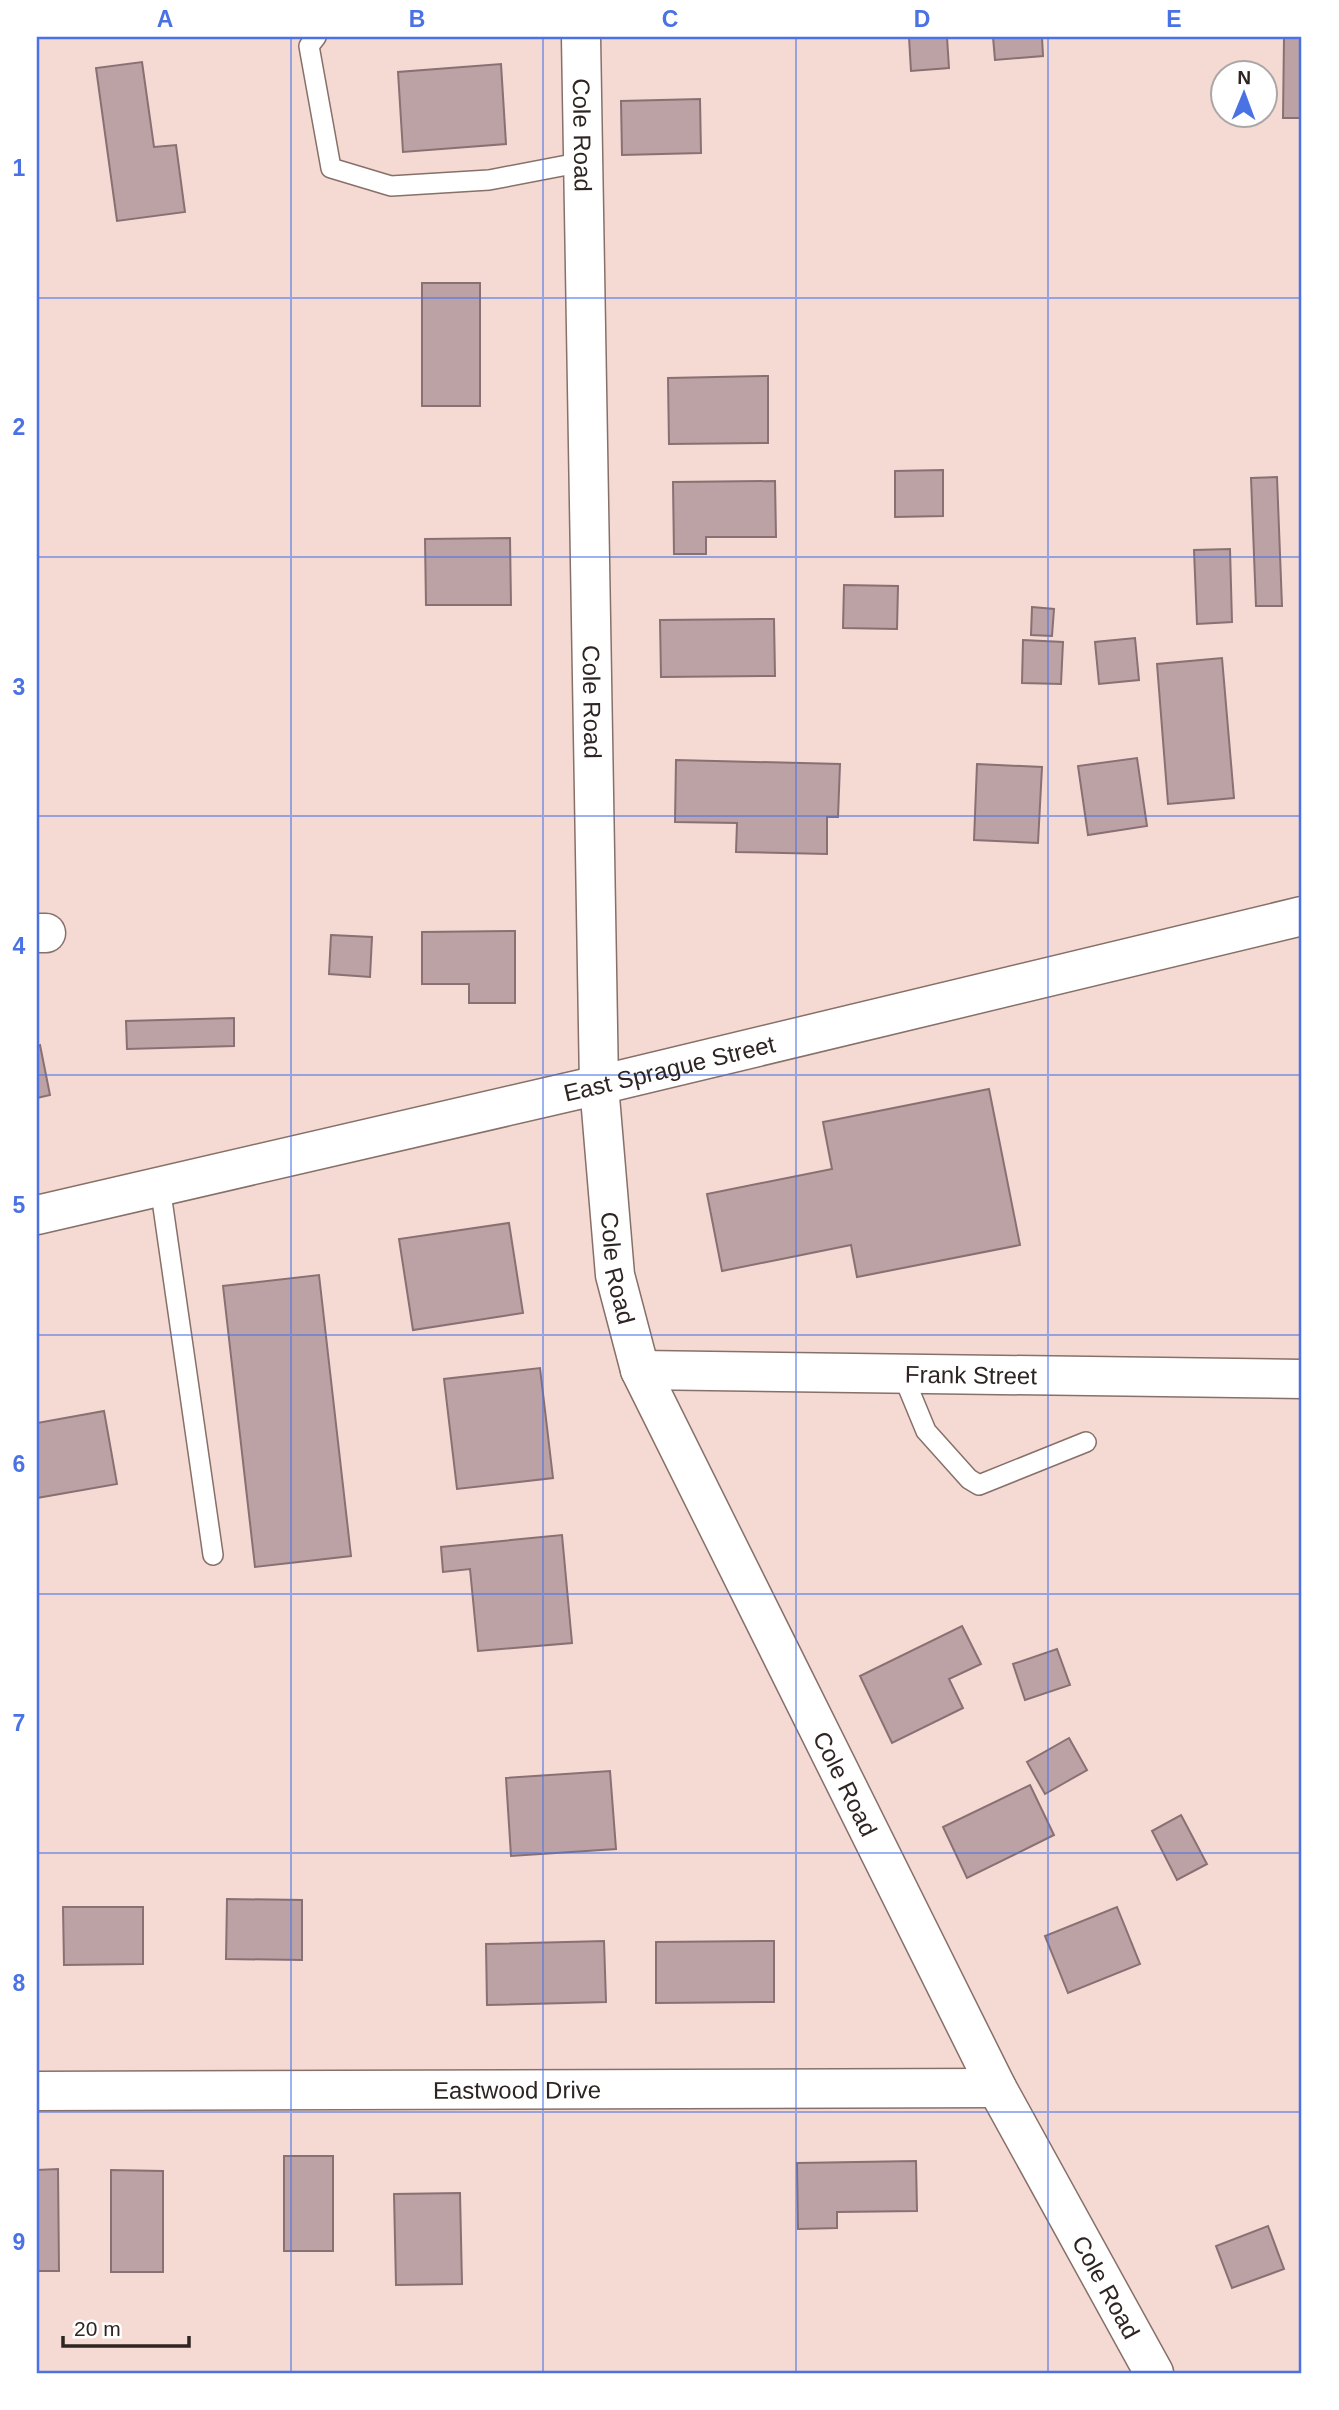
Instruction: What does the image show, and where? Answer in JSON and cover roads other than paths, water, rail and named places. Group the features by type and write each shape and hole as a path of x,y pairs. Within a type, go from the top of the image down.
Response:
{"street":[{"name":"Cole Road","path":"581,37 599,1086 615,1275 640,1370 997,2088 1154,2373"},
{"name":"East Sprague Street","path":"37,1215 599,1086 1302,916"},
{"name":"Frank Street","path":"640,1370 1302,1379"},
{"name":"Eastwood Drive","path":"37,2091 997,2088"}],"lane":[{"path":"316,37 309,46 331,169 391,186 489,180 583,162"},
{"path":"160,1186 213,1555"},
{"path":"902,1373 926,1431 969,1479 979,1485 1086,1442"}]}
